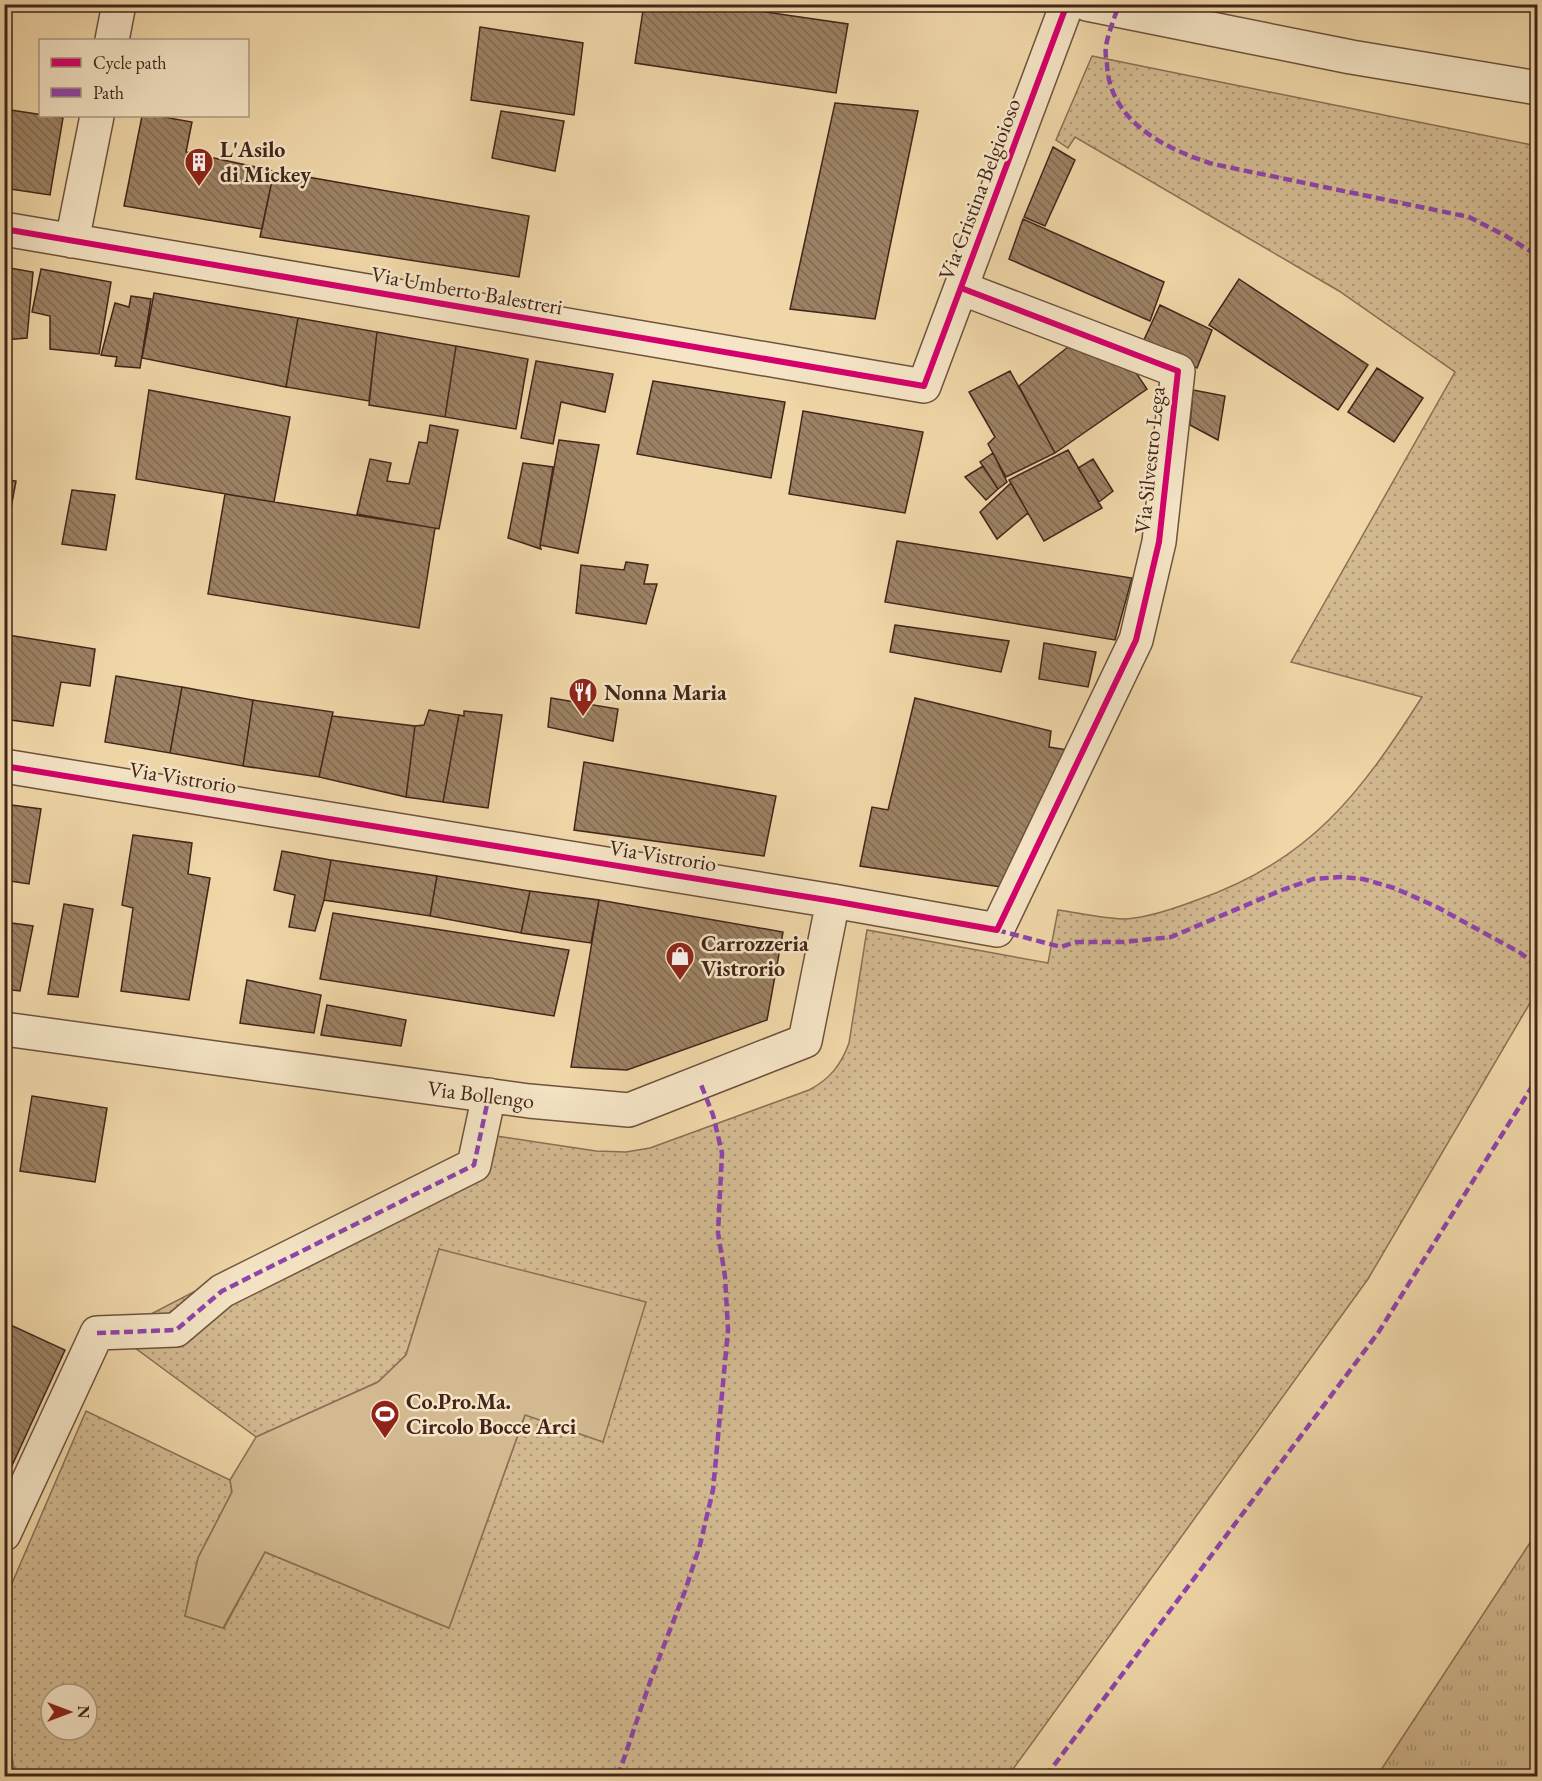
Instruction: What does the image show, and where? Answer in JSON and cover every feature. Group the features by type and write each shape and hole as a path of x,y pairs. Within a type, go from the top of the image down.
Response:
{"street":[{"path":"112,39 119,4"},
{"name":"Via Cristina Belgioioso","path":"924,386 1067,4"},
{"path":"1087,4 1352,57 1538,88"},
{"path":"72,241 97,117"},
{"name":"Via Umberto Balestreri","path":"4,229 924,386"},
{"name":"Via Silvestro Lega","path":"961,288 1178,370 1159,542 1136,640"},
{"name":"Via Vistrorio","path":"4,766 997,930 1136,640"},
{"name":"Via Bollengo","path":"4,1029 489,1095 628,1110 805,1041 833,902"},
{"path":"4,1534 97,1333 176,1330 222,1291 474,1165 489,1095"}],"green space":[{"path":"1092,56 1537,146 1537,991 1368,1279 1008,1776 15,1776 5,1713 4,1602 86,1411 230,1480 232,1492 198,1558 185,1616 224,1628 265,1552 449,1628 525,1415 439,1249 406,1355 378,1382 256,1437 131,1345 145,1317 496,1136 596,1151 626,1152 650,1148 809,1090 834,1071 849,1043 867,930 1048,963 1058,910 1106,918 1130,919 1170,910 1237,884 1302,844 1329,820 1377,764 1422,697 1291,662 1455,372 1339,291 1075,137 1068,148 1056,140"},
{"name":"Co.Pro.Ma. Circolo Bocce Arci","path":"439,1249 646,1302 603,1442 525,1415 449,1628 265,1552 223,1628 185,1616 198,1558 232,1492 230,1480 256,1437 378,1382 406,1355"},
{"path":"1537,1532 1537,1776 1377,1776"}],"building":[{"path":"644,4 711,4 848,24 836,93 635,63"},
{"path":"480,27 583,43 574,115 471,100"},
{"path":"835,103 918,111 875,319 790,309"},
{"path":"4,109 39,114 39,117 63,118 50,195 4,188"},
{"path":"501,111 564,121 555,171 492,158"},
{"name":"L'Asilo di Mickey","path":"142,117 164,117 192,122 186,152 274,171 262,229 124,206"},
{"path":"1053,147 1075,160 1045,226 1024,217"},
{"path":"274,171 529,216 519,277 260,237"},
{"path":"1023,219 1164,282 1150,321 1009,259"},
{"path":"4,267 33,272 27,338 4,340"},
{"path":"41,269 111,282 99,354 50,349 50,316 32,312"},
{"path":"1239,279 1368,365 1338,410 1209,325"},
{"path":"154,293 298,318 286,387 142,358"},
{"path":"131,296 151,299 140,368 115,366 117,357 101,355 115,303 129,307"},
{"path":"1160,305 1212,330 1197,368 1143,342"},
{"path":"298,318 377,332 369,401 286,387"},
{"path":"377,332 456,346 445,417 369,405"},
{"path":"1073,343 1130,364 1147,389 1055,453 1019,386"},
{"path":"456,346 528,359 516,429 445,417"},
{"path":"536,361 613,374 605,412 561,402 553,444 521,438"},
{"path":"1377,368 1423,398 1394,442 1348,412"},
{"path":"1010,371 1055,453 1006,477 988,444 995,437 969,392"},
{"path":"653,381 785,402 771,478 637,454"},
{"path":"149,390 290,417 274,502 136,479"},
{"path":"1193,390 1225,396 1218,440 1190,425"},
{"path":"803,411 923,432 905,513 789,494"},
{"path":"430,425 458,430 439,529 357,514 370,459 391,463 387,481 409,484 419,442 427,443"},
{"path":"559,440 599,445 578,553 540,545"},
{"path":"1068,450 1102,508 1044,541 1009,480"},
{"path":"993,453 1007,482 998,489 980,462"},
{"path":"1093,459 1113,491 1099,502 1078,468"},
{"path":"523,463 553,467 541,549 508,538"},
{"path":"983,466 998,489 986,500 965,477"},
{"path":"4,479 16,481 7,530 4,530"},
{"path":"1011,483 1028,513 997,539 980,512"},
{"path":"72,490 115,495 106,550 62,544"},
{"path":"225,494 435,528 419,628 208,594"},
{"path":"897,541 1132,578 1115,640 885,602"},
{"path":"626,562 648,565 644,584 657,584 646,624 576,613 581,565 624,570"},
{"path":"895,625 1009,641 1001,672 890,652"},
{"path":"8,635 95,649 90,686 61,682 53,726 4,719 4,658"},
{"path":"1044,643 1096,652 1088,687 1039,679"},
{"path":"116,676 182,687 170,753 105,742"},
{"path":"182,687 253,700 243,766 170,753"},
{"name":"Nonna Maria","path":"551,698 618,709 613,741 548,727"},
{"path":"915,698 1051,731 1049,747 1068,750 1001,887 860,866 872,807 888,810"},
{"path":"253,700 333,712 319,777 243,766"},
{"path":"429,710 459,715 443,802 406,797 415,726 424,725"},
{"path":"464,711 502,715 488,808 443,802 459,715 464,716"},
{"path":"332,716 415,726 406,797 319,777"},
{"path":"584,762 776,796 764,856 574,830"},
{"path":"4,804 41,809 29,884 4,880"},
{"path":"133,835 192,843 188,874 210,878 189,1000 121,991 133,908 122,905"},
{"path":"282,851 331,860 324,900 315,931 289,927 295,895 274,890"},
{"path":"331,860 437,876 430,916 324,900"},
{"path":"437,876 530,891 521,933 430,916"},
{"path":"530,891 599,900 591,943 521,933"},
{"name":"Carrozzeria Vistrorio","path":"599,900 783,932 767,1020 627,1070 571,1067"},
{"path":"64,904 93,909 78,997 48,994"},
{"path":"333,913 569,950 554,1016 320,979"},
{"path":"4,922 33,926 20,991 4,989"},
{"path":"247,980 321,995 314,1033 240,1023"},
{"path":"327,1005 406,1020 401,1046 321,1035"},
{"path":"32,1096 107,1108 95,1182 20,1171"},
{"path":"4,1322 65,1350 4,1483"}],"marked path":[{"path":"1117,10 1106,48 1110,84 1118,102 1129,117 1159,141 1213,164 1469,217 1538,256"},
{"path":"997,930 1061,947 1075,942 1124,942 1171,937 1313,879 1341,877 1363,879 1394,888 1435,906 1519,952 1538,966"},
{"path":"1046,1776 1378,1333 1538,1077"},
{"path":"618,1776 651,1679 685,1591 700,1545 713,1490 728,1330 725,1276 718,1233 722,1153 713,1115 700,1082"},
{"path":"97,1333 176,1330 222,1291 474,1165 489,1095"}],"cycle path":[{"path":"4,229 924,386 1067,4"},
{"path":"4,766 833,901 997,930 1136,640 1159,542 1178,371 961,288"}],"place":[{"name":"L'Asilo di Mickey","path":"199,188"},
{"name":"Nonna Maria","path":"583,718"},
{"name":"Carrozzeria Vistrorio","path":"680,982"},
{"name":"Co.Pro.Ma. Circolo Bocce Arci","path":"385,1440"}]}
